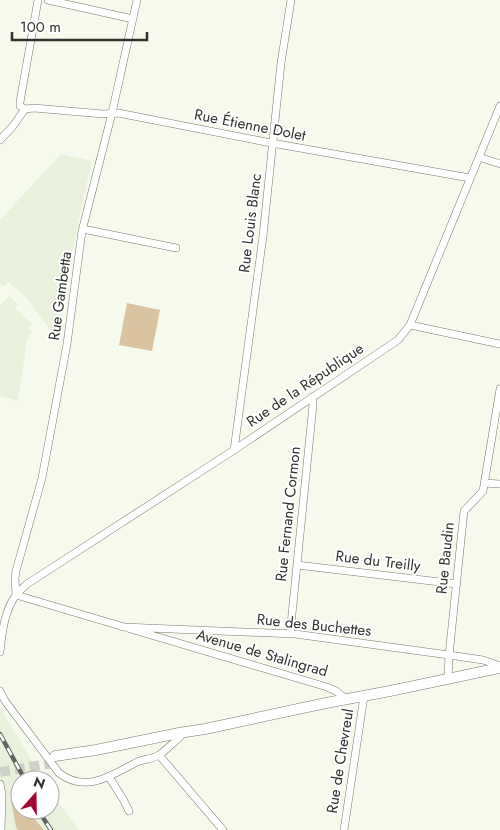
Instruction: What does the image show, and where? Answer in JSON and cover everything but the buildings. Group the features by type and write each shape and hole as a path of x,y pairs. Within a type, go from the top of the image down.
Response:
{"main road":[{"path":"205,729 180,738 57,759 500,667"}],"street":[{"path":"0,140 25,109 20,106 20,102 38,0"},
{"path":"48,0 133,20"},
{"name":"Rue Gambetta","path":"16,595 16,571 42,478 59,393 83,229 112,113 137,0"},
{"name":"Rue Louis Blanc","path":"234,450 263,236 281,63 291,0"},
{"name":"Rue de la République","path":"16,595 27,584 234,450 398,340 410,325 500,106"},
{"name":"Rue Étienne Dolet","path":"25,109 112,113 470,178"},
{"path":"479,157 500,164"},
{"path":"83,229 176,248"},
{"path":"410,325 500,344"},
{"name":"Rue Baudin","path":"448,679 464,511 483,491 500,389"},
{"name":"Rue Fernand Cormon","path":"290,634 312,396"},
{"path":"484,483 500,484"},
{"name":"Rue du Treilly","path":"297,565 456,584"},
{"path":"0,652 6,615 16,595"},
{"name":"Avenue de Stalingrad","path":"16,595 327,687 346,699"},
{"name":"Rue des Buchettes","path":"123,627 290,634 449,654 483,660 500,667"},
{"path":"0,691 59,773 65,778 80,782 99,781 109,777 140,761 159,755 180,738"},
{"name":"Rue de Chevreul","path":"344,830 364,696"},
{"path":"159,755 223,830"},
{"path":"109,777 129,811"},
{"path":"0,784 2,795 1,830"}],"shaded area":[{"path":"61,154 92,161 69,267 58,341 25,296 8,282 4,287 0,284 0,218"},
{"path":"9,296 18,304 15,308 32,324 29,328 32,332 27,340 18,401 0,396 0,306"},
{"path":"127,303 160,310 152,351 119,345"},
{"path":"0,707 37,770 10,770 10,820 60,820 60,804 79,830 0,830"},
{"path":"15,820 36,820 44,830 18,830"}],"tunnel":[{"path":"0,772 59,762"}],"railway":[{"path":"0,734 20,770"},
{"path":"44,820 51,830"}]}
